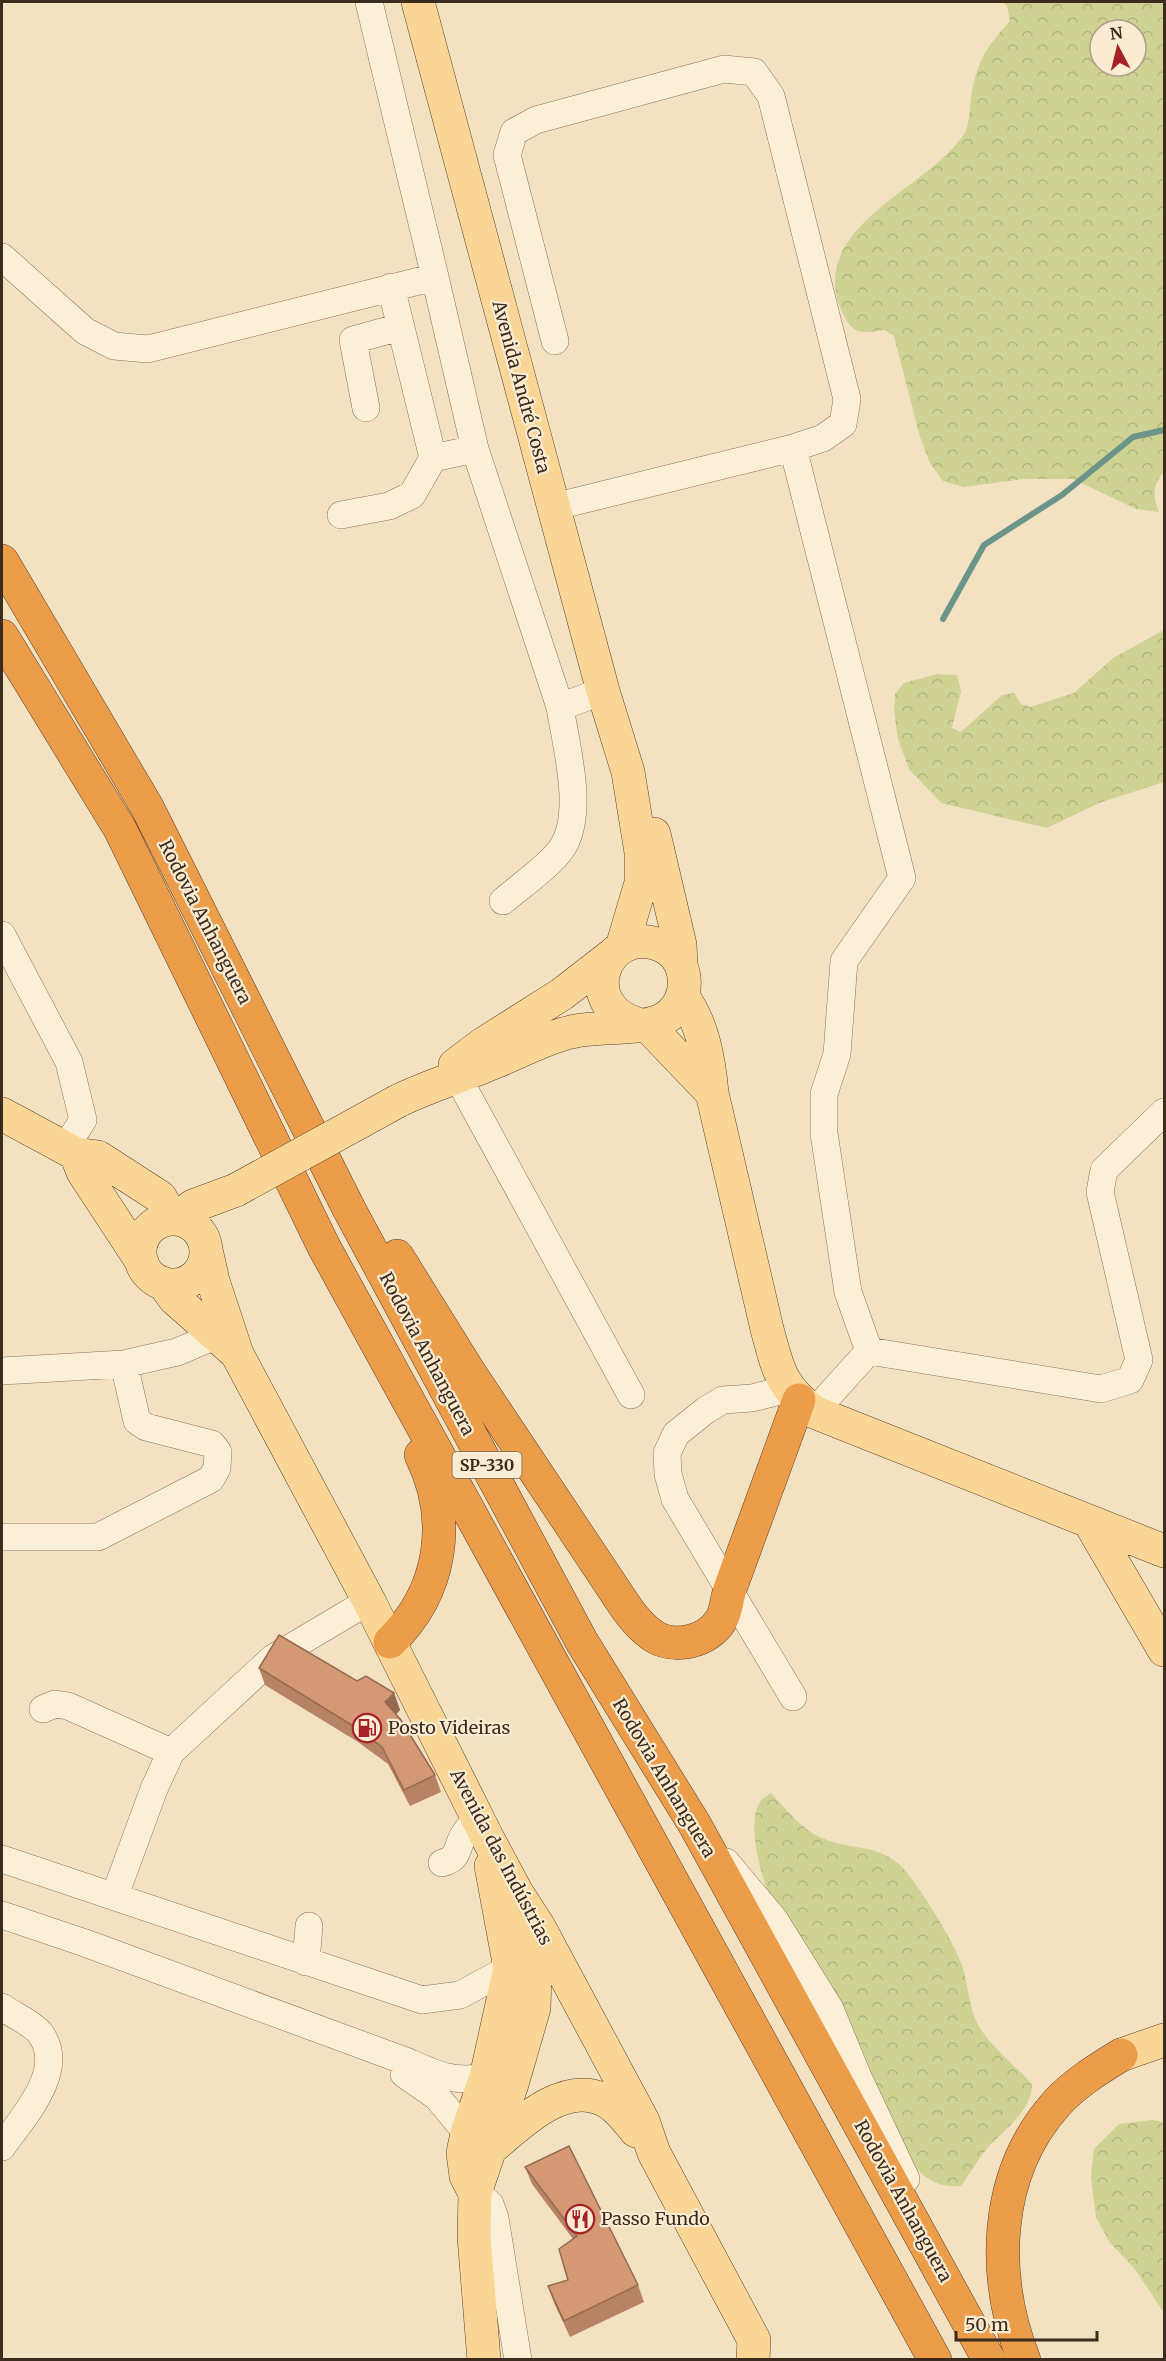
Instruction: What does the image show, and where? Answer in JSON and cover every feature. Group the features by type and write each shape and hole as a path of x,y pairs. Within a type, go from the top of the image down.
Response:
{"highway":[{"name":"Rodovia Anhanguera","path":"2,561 147,807 349,1209 582,1642 695,1825 974,2327 989,2360"},
{"name":"Rodovia Anhanguera","path":"2,636 120,829 324,1247 935,2360"},
{"path":"349,1209 394,1250 471,1375 633,1618 653,1636 674,1642 692,1641 708,1635 721,1620 730,1589 800,1401"},
{"path":"324,1247 342,1298 426,1465 437,1501 440,1529 437,1562 424,1598 409,1624 390,1642"},
{"path":"1023,2360 1010,2320 1004,2288 1002,2247 1006,2205 1011,2186 1033,2136 1056,2104 1087,2076 1121,2055"}],"main road":[{"name":"Avenida André Costa","path":"418,2 603,691 628,772"},
{"path":"628,772 641,852 641,883 616,952 604,969 601,983 604,998 611,1010 623,1020 642,1024 712,1093"},
{"path":"411,1094 571,1032 642,1024 669,1016 683,997 685,975 681,964 680,945 647,803 628,772"},
{"path":"189,1231 207,1220 233,1191 411,1094 483,1044 562,994 616,952 635,942 648,941 668,950 681,964"},
{"path":"683,997 694,1013 710,1067 712,1093 778,1368 800,1401 1164,1552"},
{"name":"Avenida das Indústrias","path":"2,1114 70,1151 98,1157 160,1197 189,1231 227,1345 369,1601 482,1827 517,1893 539,1927 643,2121 654,2153 757,2353"},
{"name":"Avenida das Indústrias","path":"70,1151 153,1273 176,1299 227,1345"},
{"path":"160,1221 189,1231 205,1264 193,1280 183,1284 153,1273 140,1250 147,1233 160,1221"},
{"path":"1090,1523 1164,1650"},
{"path":"1132,1595 1139,1567 1144,1559 1164,1552"},
{"path":"482,1827 510,1968 499,2023 499,2080"},
{"path":"484,2360 474,2237 477,2142 499,2080 534,2008 535,1972 532,1950 517,1893"},
{"path":"1121,2055 1164,2040"},
{"path":"477,2142 553,2102 588,2094 604,2099 620,2111 654,2153"}],"street":[{"path":"369,2 475,449 560,707 569,759 574,817 562,849 502,902"},
{"path":"554,507 793,448 823,438 843,423 847,399 771,96 754,72 724,69 536,120 513,132 507,155 555,341"},
{"path":"2,257 85,331 114,346 148,349 435,277"},
{"path":"341,515 389,506 412,495 433,458 391,287"},
{"path":"366,408 353,340 400,327"},
{"path":"793,448 902,878 844,961 837,1054 824,1094 824,1133 848,1292 869,1351"},
{"path":"433,458 475,449"},
{"path":"560,707 603,691"},
{"path":"2,935 69,1062 83,1120 70,1151"},
{"path":"457,1076 631,1395"},
{"path":"793,1697 675,1499 668,1474 668,1453 676,1434 706,1410 723,1401 752,1398 800,1401 869,1351 1101,1389 1130,1380 1139,1360 1100,1192 1104,1170 1164,1112"},
{"path":"2,1371 124,1364 177,1352 227,1345"},
{"path":"2,1537 98,1537 211,1479 218,1468 218,1452 212,1444 146,1427 137,1421 124,1364"},
{"path":"115,1895 154,1789 171,1752 273,1658 369,1601"},
{"path":"43,1709 55,1704 68,1706 171,1752"},
{"path":"442,1863 452,1861 459,1851 462,1838 482,1827"},
{"path":"2,1859 115,1895 422,2000 460,1995 510,1968"},
{"path":"2,1915 85,1943 440,2077 464,2081 499,2080"},
{"path":"306,1962 309,1926"},
{"path":"460,1995 499,2023"},
{"path":"2,2007 39,2032 46,2045 48,2063 46,2082 2,2147"},
{"path":"384,2054 399,2071 437,2097 477,2142"},
{"path":"475,2193 490,2204 495,2218 518,2360"}],"green space":[{"path":"1003,2 1164,2 1164,471 1155,490 1159,512 1136,509 1073,479 1023,479 964,487 943,481 930,463 920,437 894,336 884,330 864,332 855,330 843,314 835,284 839,258 853,235 873,214 945,156 963,136 969,120 971,96 981,61 990,45 1010,21 1007,6"},
{"path":"1164,630 1164,782 1099,803 1047,828 941,803 909,769 898,739 894,711 895,694 904,683 937,674 957,675 961,691 952,728 961,732 1002,695 1014,693 1021,704 1030,707 1074,693 1113,658"},
{"path":"771,1793 794,1818 814,1834 833,1842 884,1854 902,1867 926,1900 958,1955 977,2023 999,2052 1032,2084 1031,2094 1022,2112 985,2151 961,2186 950,2186 932,2181 918,2170 898,2148 775,1914 758,1858 754,1826 760,1802"},
{"path":"1152,2120 1164,2122 1164,2313 1135,2269 1110,2243 1096,2217 1091,2178 1094,2149 1119,2124"}],"building":[{"name":"Posto Videiras","path":"279,1635 357,1681 366,1676 394,1693 385,1702 401,1720 435,1775 404,1790 382,1747 352,1725 259,1668"},
{"name":"Passo Fundo","path":"569,2146 638,2285 564,2321 548,2286 568,2280 559,2249 577,2236 525,2167"}],"waterway":[{"path":"943,619 984,545 1062,495 1133,437 1164,430"}],"place":[{"name":"Posto Videiras","path":"367,1728"},
{"name":"Passo Fundo","path":"580,2219"}]}
